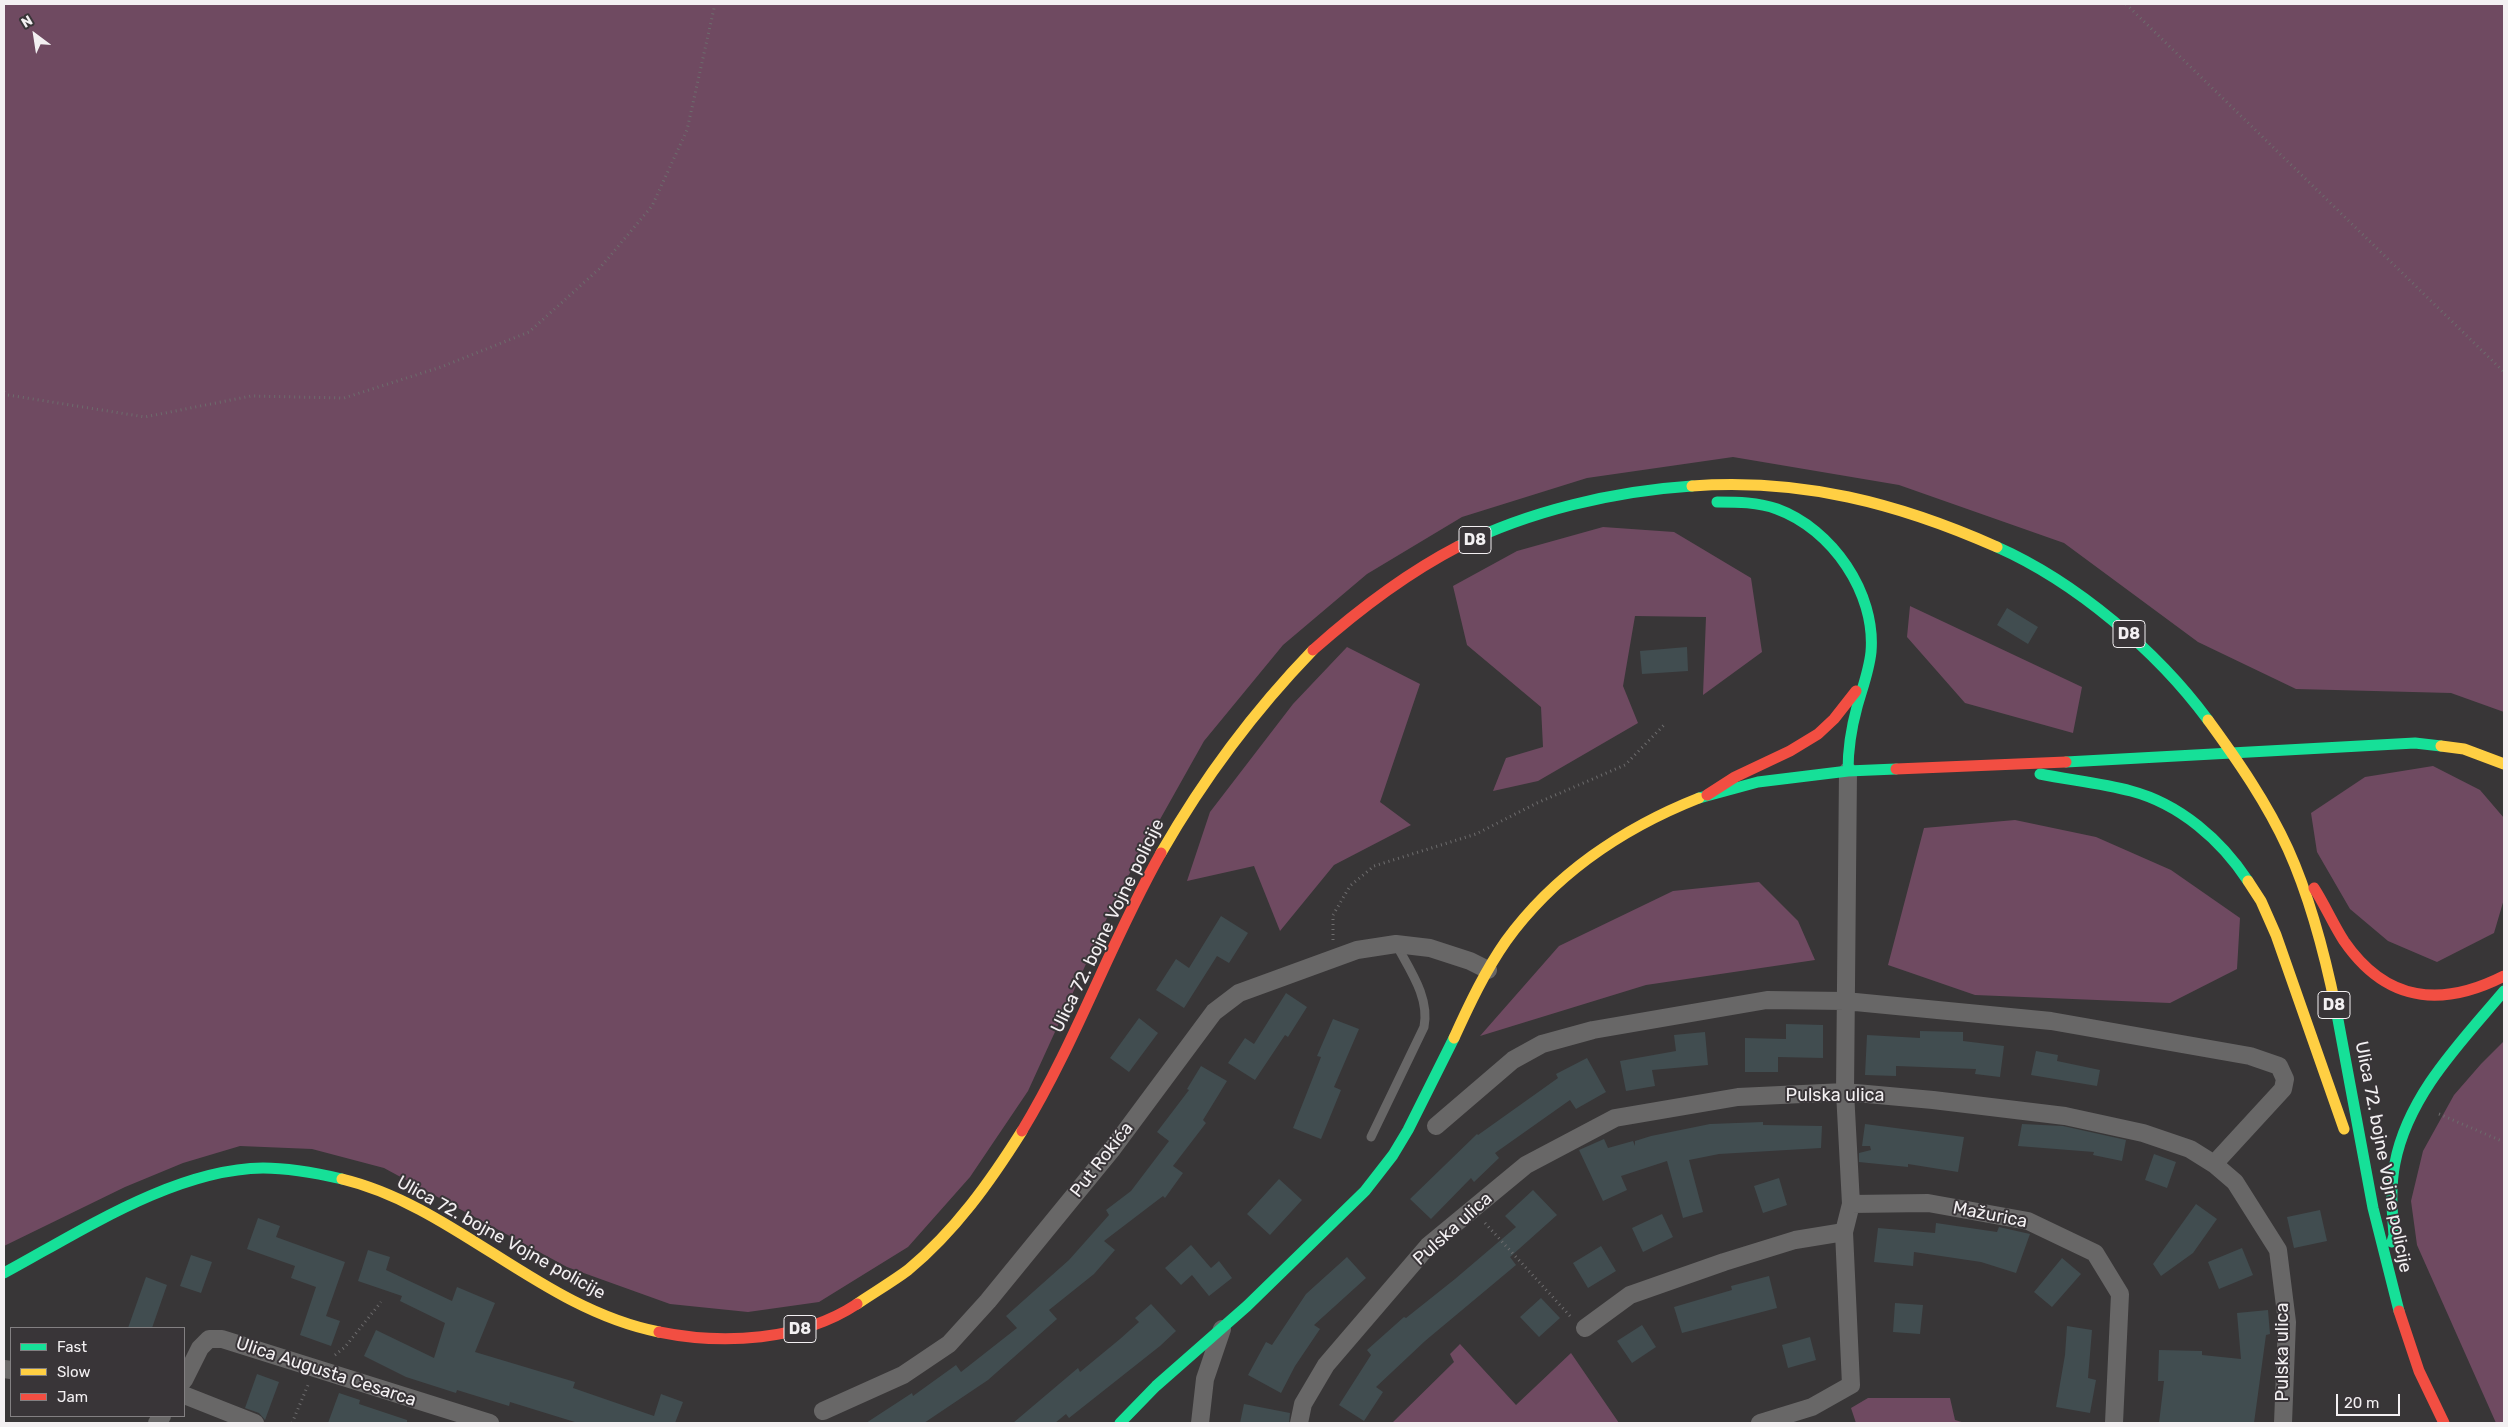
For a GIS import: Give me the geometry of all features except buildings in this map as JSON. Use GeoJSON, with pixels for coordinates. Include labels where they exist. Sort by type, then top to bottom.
{"type":"FeatureCollection","features":[{"type":"Feature","properties":{"kind":"main road","name":"Ulica 72. bojne Vojne policije"},"geometry":{"type":"LineString","coordinates":[[4,1273],[96,1224],[175,1188],[223,1173],[262,1168],[325,1174],[362,1184],[430,1217],[556,1292],[597,1313],[640,1329],[685,1338],[730,1339],[766,1336],[812,1326],[844,1312],[895,1279],[944,1239],[992,1181],[1031,1118],[1074,1034],[1152,870],[1198,789],[1246,722],[1306,658],[1364,605],[1454,549],[1508,526],[1573,506],[1621,494],[1676,488],[1755,485],[1810,489],[1911,510],[1974,535],[2034,566],[2099,609],[2133,637],[2188,694],[2214,727],[2252,784],[2290,853],[2318,938],[2332,994],[2363,1160],[2386,1268],[2401,1326],[2414,1361],[2444,1423]]}},
{"type":"Feature","properties":{"kind":"main road"},"geometry":{"type":"LineString","coordinates":[[1676,488],[1694,498]]}},
{"type":"Feature","properties":{"kind":"main road"},"geometry":{"type":"LineString","coordinates":[[1708,500],[1750,503],[1777,509],[1803,522],[1831,546],[1851,573],[1864,603],[1871,630],[1872,651],[1867,676],[1851,727],[1848,771]]}},
{"type":"Feature","properties":{"kind":"main road"},"geometry":{"type":"LineString","coordinates":[[1707,795],[1735,777],[1790,752],[1818,734],[1834,719],[1867,676]]}},
{"type":"Feature","properties":{"kind":"main road"},"geometry":{"type":"LineString","coordinates":[[1120,1423],[1145,1393],[1222,1328],[1360,1197],[1384,1168],[1420,1109],[1488,970],[1524,919],[1581,864],[1642,825],[1675,808],[1707,795],[1790,776],[1848,771],[1997,766],[2414,743],[2464,748],[2504,764]]}},
{"type":"Feature","properties":{"kind":"main road"},"geometry":{"type":"LineString","coordinates":[[1997,766],[2108,786],[2146,795],[2178,812],[2206,833],[2232,859],[2256,892],[2278,940],[2345,1132],[2363,1160]]}},
{"type":"Feature","properties":{"kind":"main road"},"geometry":{"type":"LineString","coordinates":[[2290,853],[2316,890],[2349,947],[2372,975],[2394,989],[2424,995],[2455,996],[2489,986],[2504,976]]}},
{"type":"Feature","properties":{"kind":"main road"},"geometry":{"type":"LineString","coordinates":[[2386,1268],[2394,1235],[2393,1179],[2397,1154],[2418,1104],[2448,1057],[2504,992]]}},
{"type":"Feature","properties":{"kind":"street"},"geometry":{"type":"LineString","coordinates":[[1760,1423],[1812,1407],[1850,1385],[1844,1232],[1851,1204],[1845,1092],[1848,771]]}},
{"type":"Feature","properties":{"kind":"street","name":"Put Rokića"},"geometry":{"type":"LineString","coordinates":[[823,1411],[903,1374],[949,1344],[988,1301],[1113,1148],[1214,1012],[1238,993],[1357,950],[1396,944],[1430,948],[1470,961],[1488,970]]}},
{"type":"Feature","properties":{"kind":"street"},"geometry":{"type":"LineString","coordinates":[[1436,1126],[1513,1060],[1542,1044],[1593,1030],[1767,1000],[1845,1001],[2051,1021],[2250,1056],[2279,1066],[2285,1079],[2283,1089],[2214,1164]]}},
{"type":"Feature","properties":{"kind":"street","name":"Pulska ulica"},"geometry":{"type":"LineString","coordinates":[[1299,1423],[1303,1404],[1326,1365],[1428,1246],[1526,1165],[1615,1118],[1738,1097],[1845,1092],[1933,1100],[2065,1116],[2143,1133],[2190,1149],[2214,1164],[2235,1182],[2278,1250],[2287,1322],[2283,1423]]}},
{"type":"Feature","properties":{"kind":"street","name":"Mažurica"},"geometry":{"type":"LineString","coordinates":[[1851,1204],[1928,1203],[2028,1221],[2095,1253],[2120,1294],[2114,1423]]}},
{"type":"Feature","properties":{"kind":"street"},"geometry":{"type":"LineString","coordinates":[[1585,1328],[1630,1295],[1795,1240],[1844,1232]]}},
{"type":"Feature","properties":{"kind":"street"},"geometry":{"type":"LineString","coordinates":[[1200,1423],[1205,1379],[1222,1328]]}},
{"type":"Feature","properties":{"kind":"street","name":"Ulica Augusta Cesarca"},"geometry":{"type":"LineString","coordinates":[[185,1378],[200,1348],[209,1339],[222,1339],[490,1423]]}},
{"type":"Feature","properties":{"kind":"street"},"geometry":{"type":"LineString","coordinates":[[185,1394],[255,1423]]}},
{"type":"Feature","properties":{"kind":"lane"},"geometry":{"type":"LineString","coordinates":[[1371,1137],[1424,1026],[1426,1013],[1422,997],[1396,944]]}},
{"type":"Feature","properties":{"kind":"path"},"geometry":{"type":"LineString","coordinates":[[4,392],[8,395],[145,417],[251,396],[344,398],[440,367],[529,332],[599,269],[652,206],[687,130],[716,4]]}},
{"type":"Feature","properties":{"kind":"path"},"geometry":{"type":"LineString","coordinates":[[2126,4],[2504,372]]}},
{"type":"Feature","properties":{"kind":"path"},"geometry":{"type":"LineString","coordinates":[[1333,958],[1333,915],[1350,886],[1374,866],[1476,834],[1537,803],[1625,766],[1665,724]]}},
{"type":"Feature","properties":{"kind":"path"},"geometry":{"type":"LineString","coordinates":[[2418,1104],[2504,1142]]}},
{"type":"Feature","properties":{"kind":"path"},"geometry":{"type":"LineString","coordinates":[[1473,1209],[1571,1318],[1585,1328]]}},
{"type":"Feature","properties":{"kind":"path"},"geometry":{"type":"LineString","coordinates":[[292,1423],[316,1369],[345,1347],[381,1302]]}},
{"type":"Feature","properties":{"kind":"shaded area"},"geometry":{"type":"Polygon","coordinates":[[[4,4],[2504,4],[2504,712],[2451,693],[2296,689],[2198,642],[2064,543],[1899,485],[1733,457],[1587,478],[1462,517],[1367,574],[1283,645],[1204,741],[1117,896],[1028,1091],[970,1177],[908,1247],[819,1302],[748,1312],[670,1304],[567,1267],[384,1168],[312,1149],[240,1146],[183,1163],[125,1187],[4,1246],[4,4]]]}},
{"type":"Feature","properties":{"kind":"shaded area"},"geometry":{"type":"Polygon","coordinates":[[[1603,527],[1674,532],[1751,578],[1762,652],[1703,695],[1706,617],[1635,616],[1623,686],[1638,723],[1538,781],[1493,791],[1506,758],[1543,747],[1541,707],[1467,645],[1453,586],[1517,551],[1603,527]]]}},
{"type":"Feature","properties":{"kind":"shaded area"},"geometry":{"type":"Polygon","coordinates":[[[1910,606],[2082,687],[2073,733],[1965,703],[1907,637],[1910,606]]]}},
{"type":"Feature","properties":{"kind":"shaded area"},"geometry":{"type":"Polygon","coordinates":[[[1347,647],[1420,684],[1380,802],[1411,825],[1334,865],[1280,931],[1254,866],[1187,881],[1210,812],[1293,704],[1347,647]]]}},
{"type":"Feature","properties":{"kind":"shaded area"},"geometry":{"type":"Polygon","coordinates":[[[2433,766],[2480,790],[2504,818],[2504,899],[2494,933],[2437,962],[2388,941],[2350,909],[2317,852],[2311,813],[2365,777],[2433,766]]]}},
{"type":"Feature","properties":{"kind":"shaded area"},"geometry":{"type":"Polygon","coordinates":[[[2015,820],[2096,837],[2171,870],[2240,918],[2237,969],[2170,1003],[1975,995],[1888,965],[1924,828],[2015,820]]]}},
{"type":"Feature","properties":{"kind":"shaded area"},"geometry":{"type":"Polygon","coordinates":[[[1759,882],[1798,921],[1815,960],[1646,985],[1480,1036],[1559,946],[1673,891],[1759,882]]]}},
{"type":"Feature","properties":{"kind":"shaded area"},"geometry":{"type":"Polygon","coordinates":[[[2504,1041],[2504,1423],[2496,1423],[2417,1245],[2411,1201],[2423,1151],[2454,1095],[2504,1041]]]}},
{"type":"Feature","properties":{"kind":"shaded area"},"geometry":{"type":"Polygon","coordinates":[[[1460,1344],[1516,1405],[1571,1353],[1619,1423],[1392,1423],[1454,1362],[1450,1354],[1460,1344]]]}},
{"type":"Feature","properties":{"kind":"shaded area"},"geometry":{"type":"Polygon","coordinates":[[[1868,1398],[1950,1398],[1955,1420],[1965,1423],[1856,1423],[1851,1408],[1868,1398]]]}},
{"type":"Feature","properties":{"kind":"traffic: fast"},"geometry":{"type":"LineString","coordinates":[[1459,546],[1514,523],[1573,505],[1633,493],[1692,486]]}},
{"type":"Feature","properties":{"kind":"traffic: fast"},"geometry":{"type":"LineString","coordinates":[[1717,502],[1740,502],[1762,505],[1797,518],[1816,531],[1832,547],[1846,566],[1858,586],[1871,630],[1871,652],[1852,731],[1848,771],[1896,769]]}},
{"type":"Feature","properties":{"kind":"traffic: fast"},"geometry":{"type":"LineString","coordinates":[[1997,547],[2056,579],[2113,621],[2165,669],[2208,720]]}},
{"type":"Feature","properties":{"kind":"traffic: fast"},"geometry":{"type":"LineString","coordinates":[[2066,762],[2415,743],[2441,746]]}},
{"type":"Feature","properties":{"kind":"traffic: fast"},"geometry":{"type":"LineString","coordinates":[[1699,798],[1758,782],[1848,771]]}},
{"type":"Feature","properties":{"kind":"traffic: fast"},"geometry":{"type":"LineString","coordinates":[[2040,774],[2120,788],[2149,797],[2166,805],[2182,814],[2212,838],[2225,851],[2248,881]]}},
{"type":"Feature","properties":{"kind":"traffic: fast"},"geometry":{"type":"LineString","coordinates":[[2392,1242],[2394,1235],[2393,1172],[2402,1138],[2411,1115],[2438,1071],[2504,991]]}},
{"type":"Feature","properties":{"kind":"traffic: fast"},"geometry":{"type":"LineString","coordinates":[[2336,1009],[2373,1208],[2399,1311]]}},
{"type":"Feature","properties":{"kind":"traffic: fast"},"geometry":{"type":"LineString","coordinates":[[1120,1423],[1156,1386],[1247,1306],[1365,1191],[1393,1155],[1408,1130],[1454,1038]]}},
{"type":"Feature","properties":{"kind":"traffic: fast"},"geometry":{"type":"LineString","coordinates":[[4,1273],[96,1222],[162,1191],[196,1179],[229,1171],[263,1168],[303,1171],[342,1179]]}},
{"type":"Feature","properties":{"kind":"traffic: slow"},"geometry":{"type":"LineString","coordinates":[[1692,486],[1772,486],[1848,497],[1886,506],[1923,518],[1997,547]]}},
{"type":"Feature","properties":{"kind":"traffic: slow"},"geometry":{"type":"LineString","coordinates":[[1161,853],[1212,772],[1270,697],[1313,650]]}},
{"type":"Feature","properties":{"kind":"traffic: slow"},"geometry":{"type":"LineString","coordinates":[[2208,720],[2271,815],[2288,849],[2304,888],[2327,968],[2336,1009]]}},
{"type":"Feature","properties":{"kind":"traffic: slow"},"geometry":{"type":"LineString","coordinates":[[2441,746],[2464,749],[2504,764]]}},
{"type":"Feature","properties":{"kind":"traffic: slow"},"geometry":{"type":"LineString","coordinates":[[1454,1038],[1498,952],[1525,917],[1546,895],[1592,856],[1617,839],[1671,810],[1699,798]]}},
{"type":"Feature","properties":{"kind":"traffic: slow"},"geometry":{"type":"LineString","coordinates":[[2248,881],[2261,901],[2276,935],[2344,1129]]}},
{"type":"Feature","properties":{"kind":"traffic: slow"},"geometry":{"type":"LineString","coordinates":[[857,1304],[908,1270],[941,1239],[971,1205],[1022,1131]]}},
{"type":"Feature","properties":{"kind":"traffic: slow"},"geometry":{"type":"LineString","coordinates":[[342,1179],[383,1192],[423,1211],[537,1281],[576,1302],[616,1320],[659,1332]]}},
{"type":"Feature","properties":{"kind":"traffic: jam"},"geometry":{"type":"LineString","coordinates":[[1313,650],[1347,621],[1401,581],[1459,546]]}},
{"type":"Feature","properties":{"kind":"traffic: jam"},"geometry":{"type":"LineString","coordinates":[[1707,795],[1735,777],[1790,751],[1818,734],[1834,719],[1856,691]]}},
{"type":"Feature","properties":{"kind":"traffic: jam"},"geometry":{"type":"LineString","coordinates":[[1896,769],[2066,762]]}},
{"type":"Feature","properties":{"kind":"traffic: jam"},"geometry":{"type":"LineString","coordinates":[[1022,1131],[1059,1063],[1125,922],[1161,853]]}},
{"type":"Feature","properties":{"kind":"traffic: jam"},"geometry":{"type":"LineString","coordinates":[[2314,888],[2344,941],[2360,961],[2378,977],[2396,987],[2416,993],[2437,995],[2458,993],[2504,976]]}},
{"type":"Feature","properties":{"kind":"traffic: jam"},"geometry":{"type":"LineString","coordinates":[[659,1332],[709,1338],[761,1337],[787,1333],[811,1326],[857,1304]]}},
{"type":"Feature","properties":{"kind":"traffic: jam"},"geometry":{"type":"LineString","coordinates":[[2399,1311],[2419,1371],[2444,1423]]}}]}
